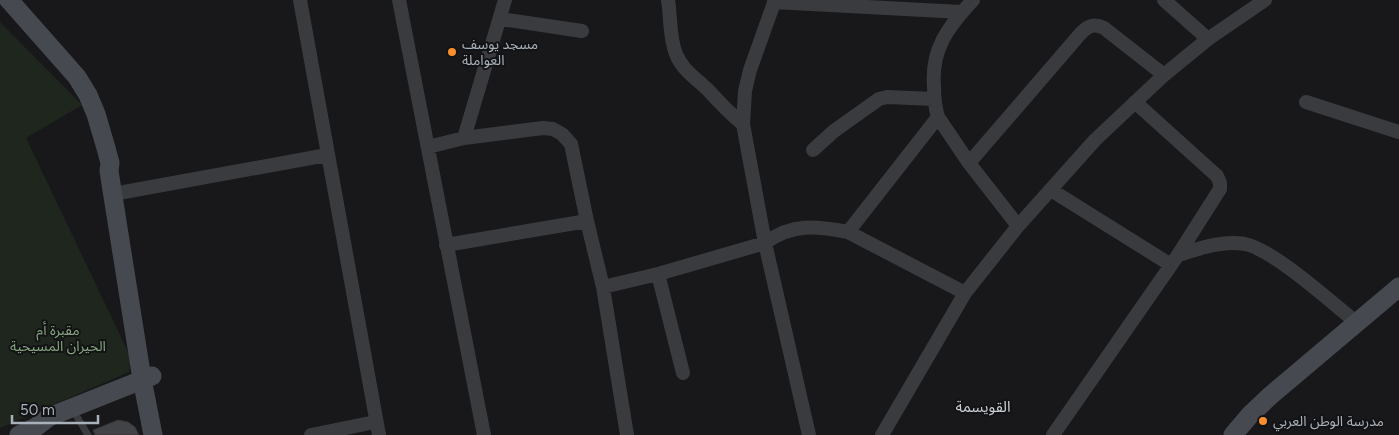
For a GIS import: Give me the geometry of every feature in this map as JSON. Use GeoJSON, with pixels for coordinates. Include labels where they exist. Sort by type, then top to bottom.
{"type":"FeatureCollection","features":[{"type":"Feature","properties":{"kind":"street"},"geometry":{"type":"LineString","coordinates":[[10,0],[76,77],[88,95],[96,114],[110,163],[115,169],[117,193],[140,297],[153,435]]}},
{"type":"Feature","properties":{"kind":"street"},"geometry":{"type":"LineString","coordinates":[[300,0],[377,428],[311,435]]}},
{"type":"Feature","properties":{"kind":"street"},"geometry":{"type":"LineString","coordinates":[[399,0],[484,435]]}},
{"type":"Feature","properties":{"kind":"street"},"geometry":{"type":"LineString","coordinates":[[464,138],[501,19],[505,0]]}},
{"type":"Feature","properties":{"kind":"street"},"geometry":{"type":"LineString","coordinates":[[668,0],[672,42],[676,55],[691,76],[743,124]]}},
{"type":"Feature","properties":{"kind":"street"},"geometry":{"type":"LineString","coordinates":[[973,0],[961,12],[942,39],[934,60],[934,99],[938,117],[969,163],[1018,226]]}},
{"type":"Feature","properties":{"kind":"street"},"geometry":{"type":"LineString","coordinates":[[1164,0],[1208,38]]}},
{"type":"Feature","properties":{"kind":"street"},"geometry":{"type":"LineString","coordinates":[[882,435],[965,293],[1018,226],[1095,140],[1164,75],[1208,38],[1264,0]]}},
{"type":"Feature","properties":{"kind":"street"},"geometry":{"type":"LineString","coordinates":[[809,435],[765,243],[743,124],[746,84],[774,1],[961,12]]}},
{"type":"Feature","properties":{"kind":"street"},"geometry":{"type":"LineString","coordinates":[[501,19],[582,31]]}},
{"type":"Feature","properties":{"kind":"street"},"geometry":{"type":"LineString","coordinates":[[969,163],[1081,33],[1092,25],[1104,28],[1164,75]]}},
{"type":"Feature","properties":{"kind":"street"},"geometry":{"type":"LineString","coordinates":[[813,150],[834,131],[878,99],[887,97],[934,99]]}},
{"type":"Feature","properties":{"kind":"street"},"geometry":{"type":"LineString","coordinates":[[1053,435],[1220,190],[1217,176],[1135,102]]}},
{"type":"Feature","properties":{"kind":"street"},"geometry":{"type":"LineString","coordinates":[[1306,102],[1399,132]]}},
{"type":"Feature","properties":{"kind":"street"},"geometry":{"type":"LineString","coordinates":[[848,232],[938,117]]}},
{"type":"Feature","properties":{"kind":"street"},"geometry":{"type":"LineString","coordinates":[[428,147],[464,138],[543,128],[553,129],[562,134],[572,144],[587,221],[603,287],[623,434]]}},
{"type":"Feature","properties":{"kind":"street"},"geometry":{"type":"LineString","coordinates":[[117,193],[327,155]]}},
{"type":"Feature","properties":{"kind":"street"},"geometry":{"type":"LineString","coordinates":[[1051,190],[1174,260]]}},
{"type":"Feature","properties":{"kind":"street"},"geometry":{"type":"LineString","coordinates":[[446,245],[587,221]]}},
{"type":"Feature","properties":{"kind":"street"},"geometry":{"type":"LineString","coordinates":[[603,287],[658,274],[765,243],[789,229],[805,227],[828,228],[848,232],[965,293]]}},
{"type":"Feature","properties":{"kind":"street"},"geometry":{"type":"LineString","coordinates":[[1174,260],[1202,248],[1228,244],[1245,244],[1258,249],[1290,270],[1357,323]]}},
{"type":"Feature","properties":{"kind":"street"},"geometry":{"type":"LineString","coordinates":[[658,274],[683,373]]}},
{"type":"Feature","properties":{"kind":"street"},"geometry":{"type":"LineString","coordinates":[[1233,435],[1250,414],[1270,396],[1399,287]]}},
{"type":"Feature","properties":{"kind":"street"},"geometry":{"type":"LineString","coordinates":[[24,433],[52,425],[148,385]]}},
{"type":"Feature","properties":{"kind":"street"},"geometry":{"type":"LineString","coordinates":[[24,433],[49,417],[148,385]]}},
{"type":"Feature","properties":{"kind":"street"},"geometry":{"type":"LineString","coordinates":[[148,385],[161,435]]}},
{"type":"Feature","properties":{"kind":"lane"},"geometry":{"type":"LineString","coordinates":[[76,415],[88,435]]}},
{"type":"Feature","properties":{"kind":"green space","name":"مقبرة أم الحيران المسيحية"},"geometry":{"type":"Polygon","coordinates":[[[0,22],[82,105],[26,138],[131,358],[129,372],[0,428],[0,22]]]}},
{"type":"Feature","properties":{"kind":"building"},"geometry":{"type":"Polygon","coordinates":[[[118,420],[128,422],[135,427],[139,435],[95,435],[93,430],[118,420]]]}},
{"type":"Feature","properties":{"kind":"place","name":"مسجد يوسف العواملة"},"geometry":{"type":"Point","coordinates":[452,52]}},
{"type":"Feature","properties":{"kind":"place","name":"مدرسة الوطن العربي"},"geometry":{"type":"Point","coordinates":[1263,421]}},
{"type":"Feature","properties":{"kind":"district","name":"القويسمة"},"geometry":{"type":"Point","coordinates":[983,407]}}]}
